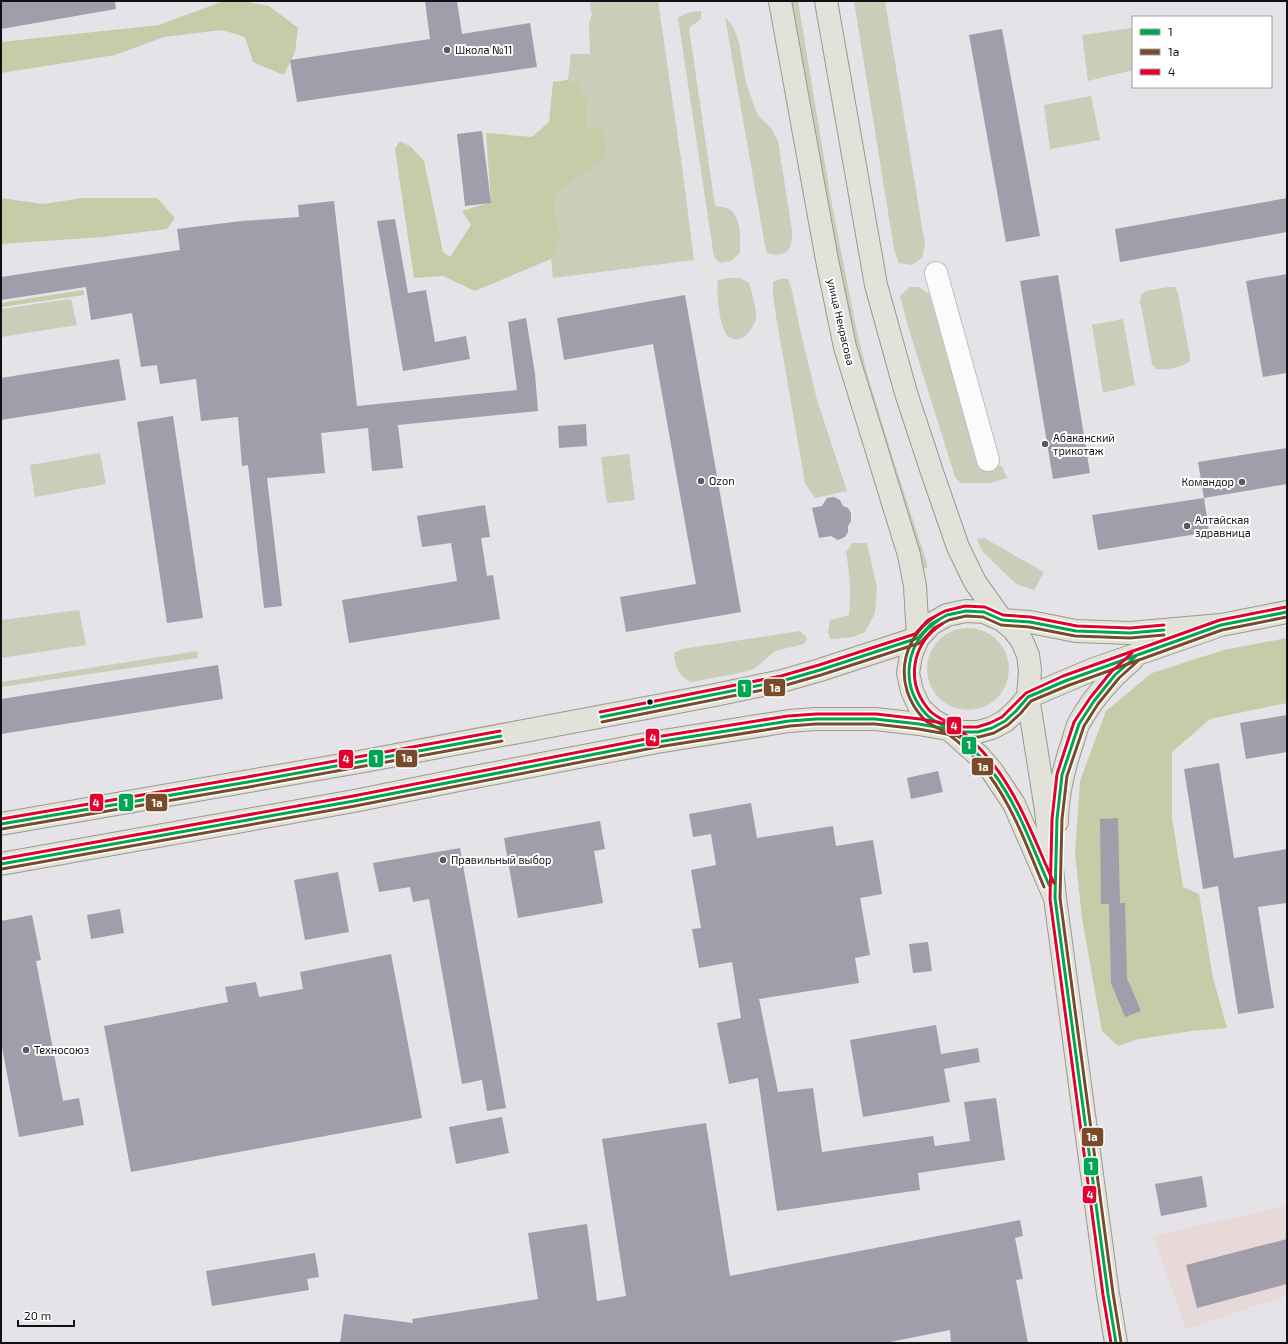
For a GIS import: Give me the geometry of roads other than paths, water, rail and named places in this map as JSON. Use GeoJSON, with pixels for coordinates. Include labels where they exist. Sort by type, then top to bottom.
{"type":"FeatureCollection","features":[{"type":"Feature","properties":{"kind":"main road","name":"улица Некрасова"},"geometry":{"type":"LineString","coordinates":[[780,1],[827,260],[845,347],[909,555],[915,586],[918,638]]}},
{"type":"Feature","properties":{"kind":"main road"},"geometry":{"type":"LineString","coordinates":[[826,1],[876,285],[906,393],[958,547],[975,582],[1002,620]]}},
{"type":"Feature","properties":{"kind":"main road"},"geometry":{"type":"LineString","coordinates":[[1055,898],[1014,804],[992,771],[949,729],[933,720],[920,708],[912,691],[908,673],[911,655],[918,638],[931,624],[947,615],[966,611],[984,612],[1002,620],[1014,629],[1022,641],[1028,655],[1030,670],[1028,697],[1046,810],[1055,898],[1108,1294],[1116,1343]]}},
{"type":"Feature","properties":{"kind":"main road"},"geometry":{"type":"LineString","coordinates":[[1002,620],[1030,622],[1076,631],[1130,633],[1221,625],[1287,612]]}},
{"type":"Feature","properties":{"kind":"main road"},"geometry":{"type":"LineString","coordinates":[[1,864],[354,802],[657,742],[790,721],[824,718],[875,719],[964,732],[978,732],[992,728],[1005,721],[1028,697],[1065,681],[1221,625]]}},
{"type":"Feature","properties":{"kind":"main road"},"geometry":{"type":"LineString","coordinates":[[1,824],[352,764],[715,695],[782,681],[918,638]]}},
{"type":"Feature","properties":{"kind":"main road"},"geometry":{"type":"LineString","coordinates":[[1055,898],[1059,797],[1062,775],[1071,746],[1079,724],[1094,701],[1115,675],[1140,654]]}},
{"type":"Feature","properties":{"kind":"street"},"geometry":{"type":"LineString","coordinates":[[936,273],[988,460]]}},
{"type":"Feature","properties":{"kind":"place","name":"Школа №11"},"geometry":{"type":"Point","coordinates":[447,50]}},
{"type":"Feature","properties":{"kind":"place","name":"Абаканский трикотаж"},"geometry":{"type":"Point","coordinates":[1045,444]}},
{"type":"Feature","properties":{"kind":"place","name":"Ozon"},"geometry":{"type":"Point","coordinates":[701,481]}},
{"type":"Feature","properties":{"kind":"place","name":"Командор"},"geometry":{"type":"Point","coordinates":[1242,482]}},
{"type":"Feature","properties":{"kind":"place","name":"Алтайская здравница"},"geometry":{"type":"Point","coordinates":[1187,526]}},
{"type":"Feature","properties":{"kind":"place","name":"Правильный выбор"},"geometry":{"type":"Point","coordinates":[443,860]}},
{"type":"Feature","properties":{"kind":"place","name":"Техносоюз"},"geometry":{"type":"Point","coordinates":[26,1050]}}]}
